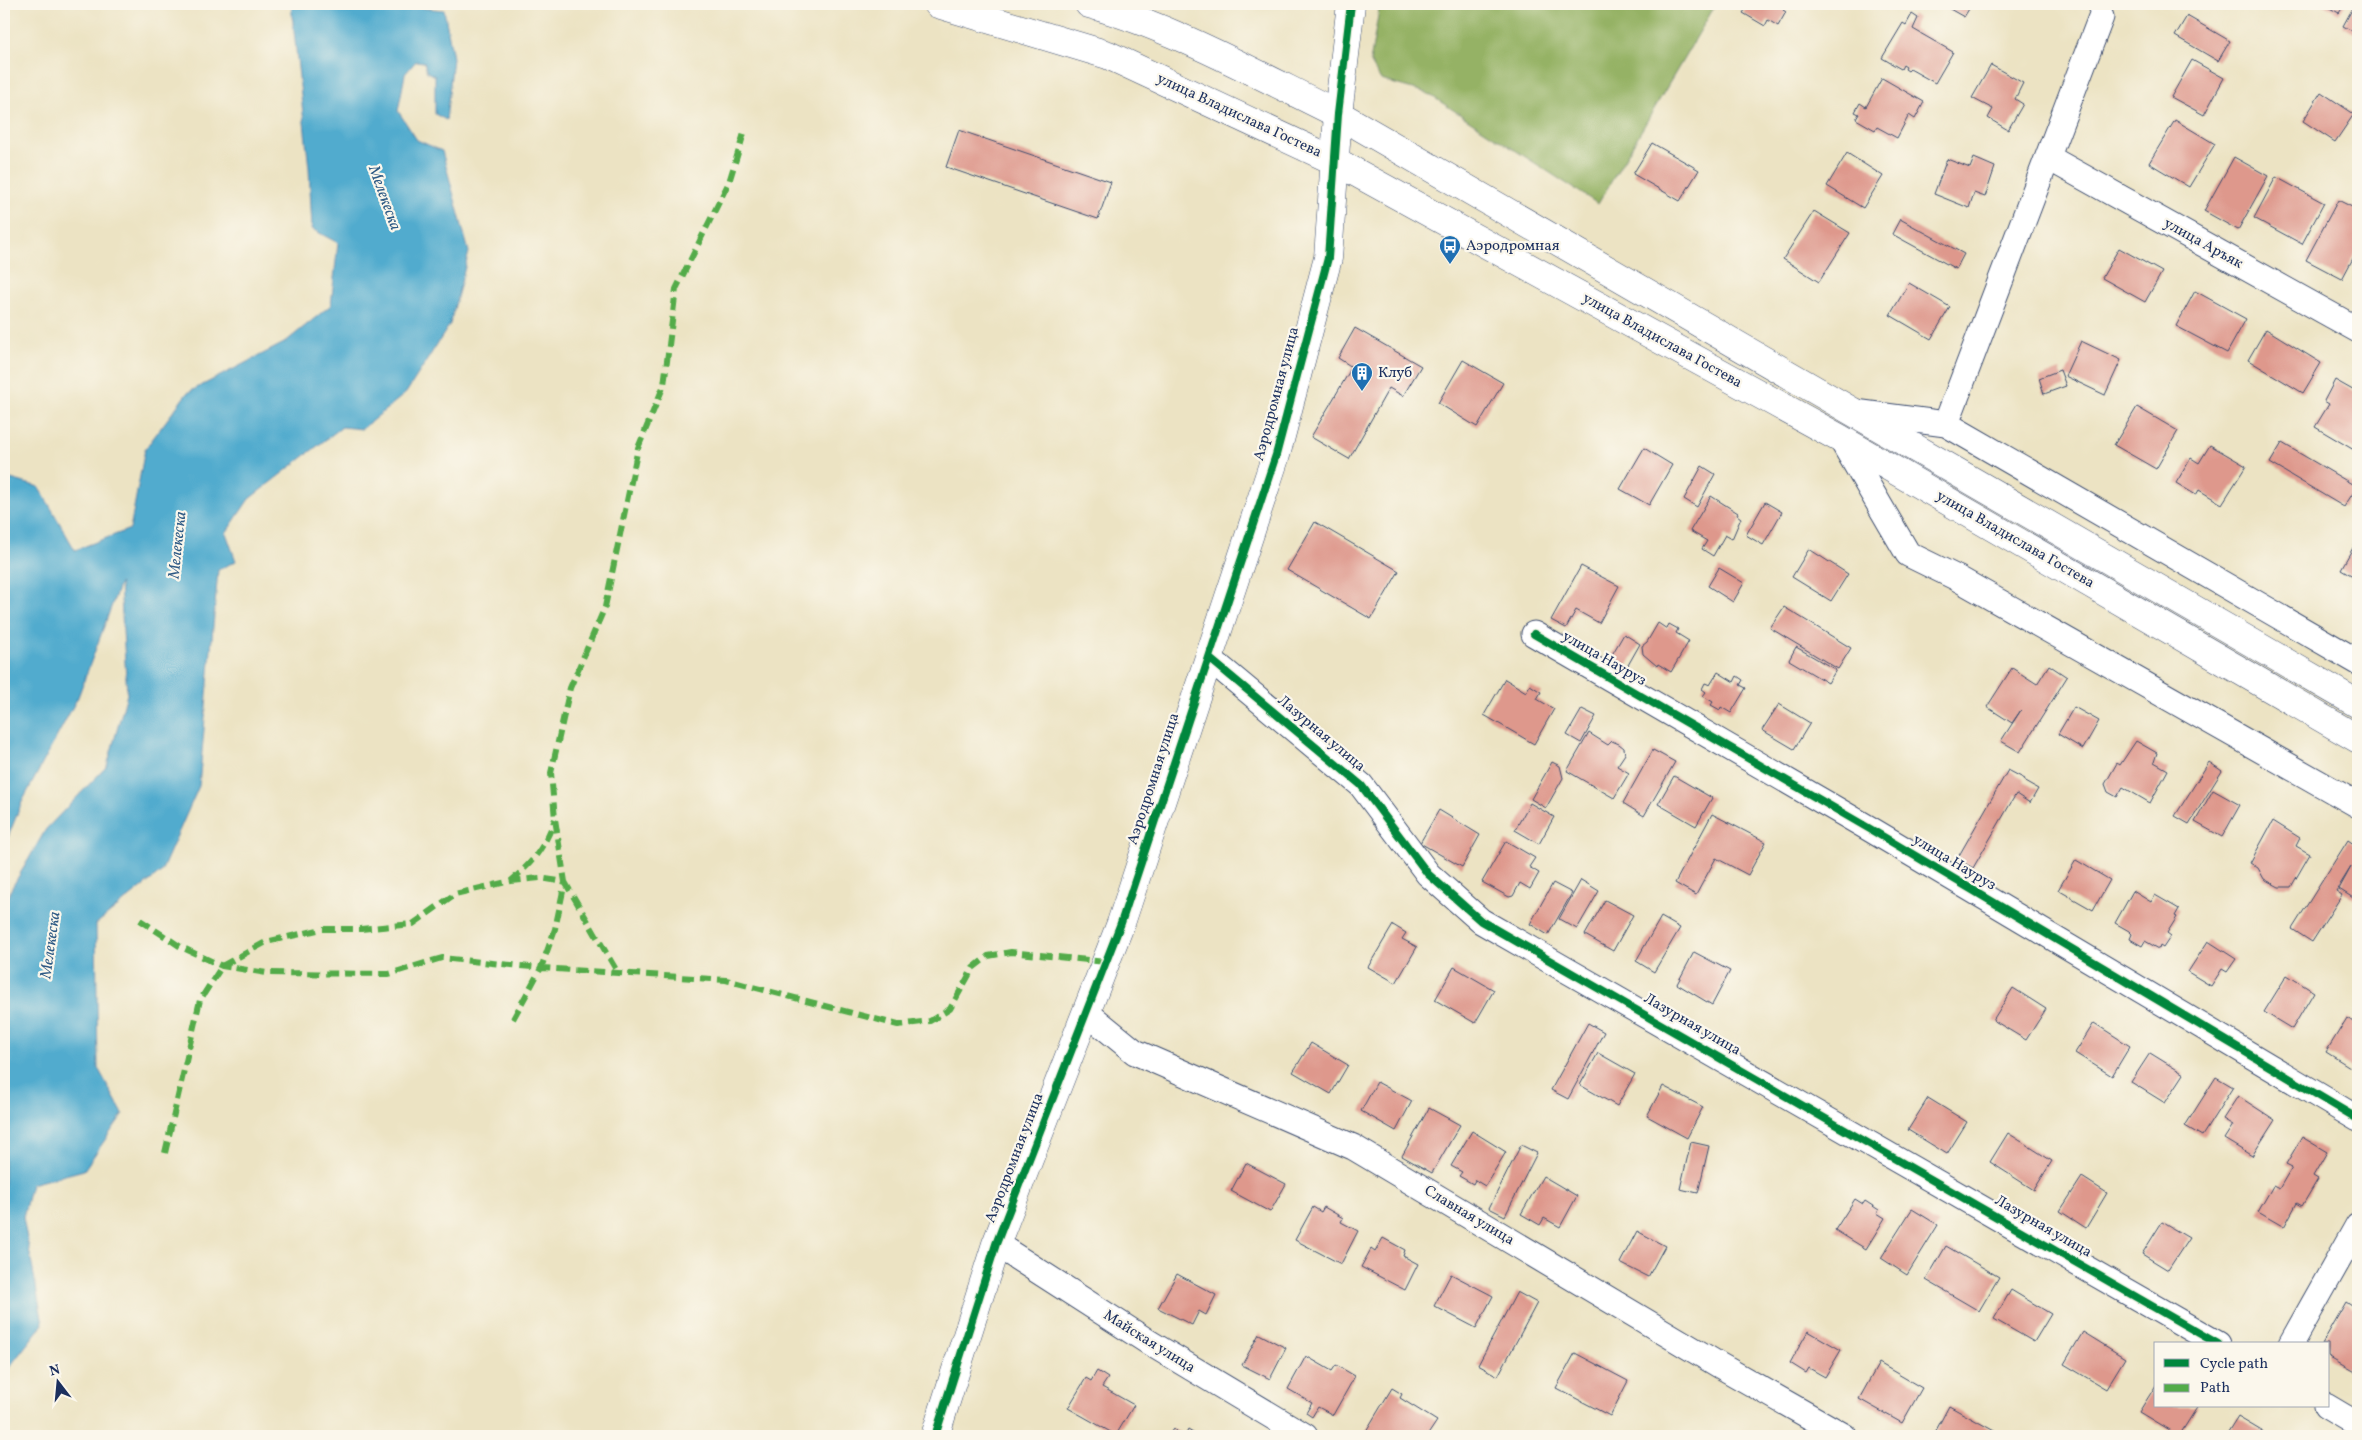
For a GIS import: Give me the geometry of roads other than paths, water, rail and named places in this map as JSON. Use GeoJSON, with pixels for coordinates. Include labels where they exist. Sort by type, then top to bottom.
{"type":"FeatureCollection","features":[{"type":"Feature","properties":{"kind":"main road","name":"улица Владислава Гостева"},"geometry":{"type":"LineString","coordinates":[[938,4],[1108,55],[1335,161],[1841,439],[2358,739]]}},
{"type":"Feature","properties":{"kind":"main road","name":"улица Владислава Гостева"},"geometry":{"type":"LineString","coordinates":[[1089,4],[1132,17],[1228,60],[1338,114],[2358,704]]}},
{"type":"Feature","properties":{"kind":"main road","name":"Аэродромная улица"},"geometry":{"type":"LineString","coordinates":[[935,1436],[996,1244],[1121,923],[1276,455],[1328,258],[1338,114],[1352,4]]}},
{"type":"Feature","properties":{"kind":"street"},"geometry":{"type":"LineString","coordinates":[[1946,424],[2101,16]]}},
{"type":"Feature","properties":{"kind":"street","name":"улица Аръяк"},"geometry":{"type":"LineString","coordinates":[[2048,158],[2358,330]]}},
{"type":"Feature","properties":{"kind":"street"},"geometry":{"type":"LineString","coordinates":[[1849,411],[1946,424],[2358,662]]}},
{"type":"Feature","properties":{"kind":"street"},"geometry":{"type":"LineString","coordinates":[[1841,439],[1908,554],[1957,578],[2358,805]]}},
{"type":"Feature","properties":{"kind":"street","name":"улица Науруз"},"geometry":{"type":"LineString","coordinates":[[1534,634],[1870,829],[2358,1119]]}},
{"type":"Feature","properties":{"kind":"street","name":"Лазурная улица"},"geometry":{"type":"LineString","coordinates":[[1209,658],[1361,785],[1428,874],[1481,921],[2215,1342]]}},
{"type":"Feature","properties":{"kind":"street","name":"Славная улица"},"geometry":{"type":"LineString","coordinates":[[1086,1012],[1135,1052],[1353,1147],[1719,1366],[1844,1436]]}},
{"type":"Feature","properties":{"kind":"street"},"geometry":{"type":"LineString","coordinates":[[2291,1342],[2358,1225]]}},
{"type":"Feature","properties":{"kind":"street","name":"Майская улица"},"geometry":{"type":"LineString","coordinates":[[996,1244],[1150,1343],[1305,1436]]}},
{"type":"Feature","properties":{"kind":"street"},"geometry":{"type":"LineString","coordinates":[[2329,1408],[2358,1425]]}},
{"type":"Feature","properties":{"kind":"water","name":"Мелекеска"},"geometry":{"type":"Polygon","coordinates":[[[291,4],[420,4],[423,8],[444,10],[453,58],[446,120],[435,114],[435,76],[427,72],[424,62],[416,61],[405,74],[398,111],[417,140],[442,151],[469,252],[450,324],[406,393],[362,429],[342,427],[249,499],[226,533],[236,561],[218,570],[199,786],[161,872],[96,924],[98,1068],[123,1114],[84,1170],[31,1184],[23,1217],[43,1324],[4,1374],[4,913],[10,891],[46,829],[107,766],[127,694],[120,583],[78,697],[22,802],[4,847],[4,477],[39,487],[75,550],[130,529],[145,449],[187,393],[284,343],[331,305],[338,243],[312,229],[309,168],[291,4]]]}},
{"type":"Feature","properties":{"kind":"place","name":"Аэродромная"},"geometry":{"type":"Point","coordinates":[1450,265]}},
{"type":"Feature","properties":{"kind":"place","name":"Клуб"},"geometry":{"type":"Point","coordinates":[1362,392]}}]}
